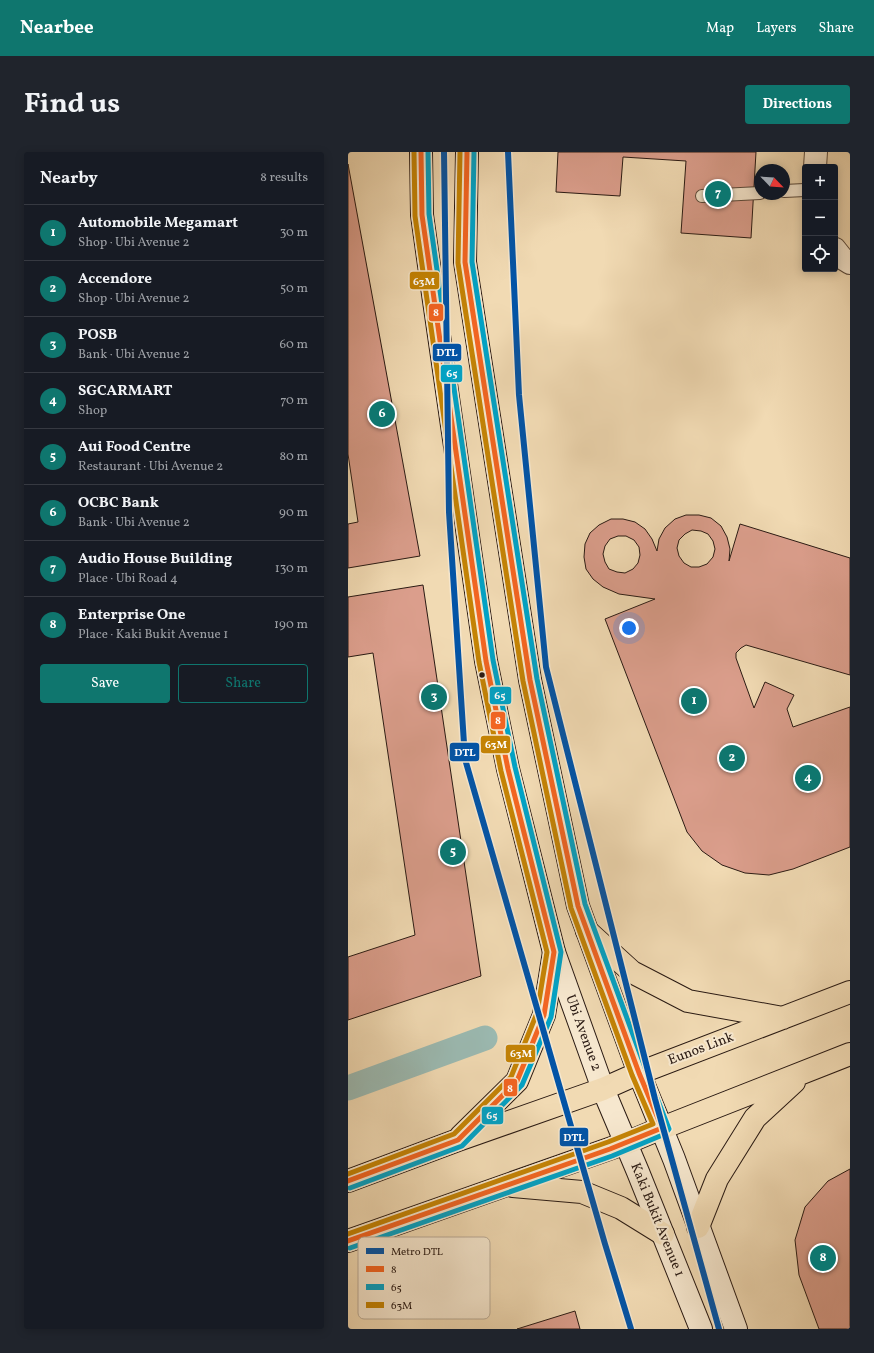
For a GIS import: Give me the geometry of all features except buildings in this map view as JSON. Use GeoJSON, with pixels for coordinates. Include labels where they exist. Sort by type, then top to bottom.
{"type":"FeatureCollection","features":[{"type":"Feature","properties":{"kind":"highway"},"geometry":{"type":"LineString","coordinates":[[587,931],[632,972],[688,1001],[783,1018]]}},
{"type":"Feature","properties":{"kind":"highway"},"geometry":{"type":"LineString","coordinates":[[458,1140],[517,1081],[544,1015],[554,952]]}},
{"type":"Feature","properties":{"kind":"highway","name":"Eunos Link"},"geometry":{"type":"LineString","coordinates":[[348,1181],[458,1140],[603,1089],[639,1073],[850,992]]}},
{"type":"Feature","properties":{"kind":"highway"},"geometry":{"type":"LineString","coordinates":[[359,1237],[626,1143],[850,1054]]}},
{"type":"Feature","properties":{"kind":"highway"},"geometry":{"type":"LineString","coordinates":[[698,1227],[717,1179],[755,1118],[802,1074]]}},
{"type":"Feature","properties":{"kind":"highway"},"geometry":{"type":"LineString","coordinates":[[506,1186],[582,1192],[621,1208],[663,1234]]}},
{"type":"Feature","properties":{"kind":"highway"},"geometry":{"type":"LineString","coordinates":[[348,1241],[358,1238]]}},
{"type":"Feature","properties":{"kind":"main road","name":"Ubi Avenue 2"},"geometry":{"type":"LineString","coordinates":[[421,152],[422,215],[486,662],[508,769],[554,952],[603,1089]]}},
{"type":"Feature","properties":{"kind":"main road"},"geometry":{"type":"LineString","coordinates":[[467,152],[465,262],[530,680],[578,906],[639,1073],[662,1128],[736,1329]]}},
{"type":"Feature","properties":{"kind":"main road"},"geometry":{"type":"LineString","coordinates":[[815,164],[816,152]]}},
{"type":"Feature","properties":{"kind":"main road"},"geometry":{"type":"LineString","coordinates":[[838,253],[842,258],[850,262]]}},
{"type":"Feature","properties":{"kind":"main road","name":"Kaki Bukit Avenue 1"},"geometry":{"type":"LineString","coordinates":[[603,1089],[701,1329]]}},
{"type":"Feature","properties":{"kind":"lane"},"geometry":{"type":"LineString","coordinates":[[790,191],[802,190]]}},
{"type":"Feature","properties":{"kind":"lane"},"geometry":{"type":"LineString","coordinates":[[702,196],[754,193]]}},
{"type":"Feature","properties":{"kind":"waterway"},"geometry":{"type":"LineString","coordinates":[[348,1088],[485,1038]]}},
{"type":"Feature","properties":{"kind":"metro line","name":"DTL"},"geometry":{"type":"LineString","coordinates":[[444,152],[449,512],[465,759],[631,1329]]}},
{"type":"Feature","properties":{"kind":"metro line","name":"DTL"},"geometry":{"type":"LineString","coordinates":[[508,152],[519,395],[546,667],[655,1099],[719,1329]]}},
{"type":"Feature","properties":{"kind":"transit line","name":"63M"},"geometry":{"type":"LineString","coordinates":[[348,1174],[454,1134],[511,1077],[537,1013],[547,952],[501,771],[479,662],[415,216],[414,152]]}},
{"type":"Feature","properties":{"kind":"transit line","name":"8"},"geometry":{"type":"LineString","coordinates":[[348,1181],[458,1140],[517,1081],[544,1015],[554,952],[508,769],[486,661],[422,215],[421,152]]}},
{"type":"Feature","properties":{"kind":"transit line","name":"65"},"geometry":{"type":"LineString","coordinates":[[350,1188],[462,1146],[522,1085],[551,1017],[561,952],[515,767],[493,660],[429,214],[428,152]]}},
{"type":"Feature","properties":{"kind":"transit line","name":"63M"},"geometry":{"type":"LineString","coordinates":[[348,1234],[608,1142],[653,1124],[632,1075],[571,908],[523,681],[458,263],[460,152]]}},
{"type":"Feature","properties":{"kind":"transit line","name":"8"},"geometry":{"type":"LineString","coordinates":[[359,1237],[610,1149],[662,1128],[639,1073],[578,906],[530,680],[465,262],[467,152]]}},
{"type":"Feature","properties":{"kind":"transit line","name":"65"},"geometry":{"type":"LineString","coordinates":[[381,1237],[612,1156],[665,1134],[669,1129],[585,904],[537,679],[472,262],[474,152]]}},
{"type":"Feature","properties":{"kind":"transit line","name":"8"},"geometry":{"type":"LineString","coordinates":[[348,1241],[358,1237]]}},
{"type":"Feature","properties":{"kind":"transit line","name":"65"},"geometry":{"type":"LineString","coordinates":[[350,1248],[358,1245]]}},
{"type":"Feature","properties":{"kind":"place","name":"Audio House Building"},"geometry":{"type":"Point","coordinates":[718,194]}},
{"type":"Feature","properties":{"kind":"place","name":"OCBC Bank"},"geometry":{"type":"Point","coordinates":[382,414]}},
{"type":"Feature","properties":{"kind":"place","name":"POSB"},"geometry":{"type":"Point","coordinates":[434,697]}},
{"type":"Feature","properties":{"kind":"place","name":"Automobile Megamart"},"geometry":{"type":"Point","coordinates":[694,701]}},
{"type":"Feature","properties":{"kind":"place","name":"Accendore"},"geometry":{"type":"Point","coordinates":[732,758]}},
{"type":"Feature","properties":{"kind":"place","name":"SGCARMART"},"geometry":{"type":"Point","coordinates":[808,778]}},
{"type":"Feature","properties":{"kind":"place","name":"Aui Food Centre"},"geometry":{"type":"Point","coordinates":[453,852]}},
{"type":"Feature","properties":{"kind":"place","name":"Enterprise One"},"geometry":{"type":"Point","coordinates":[823,1258]}}]}
